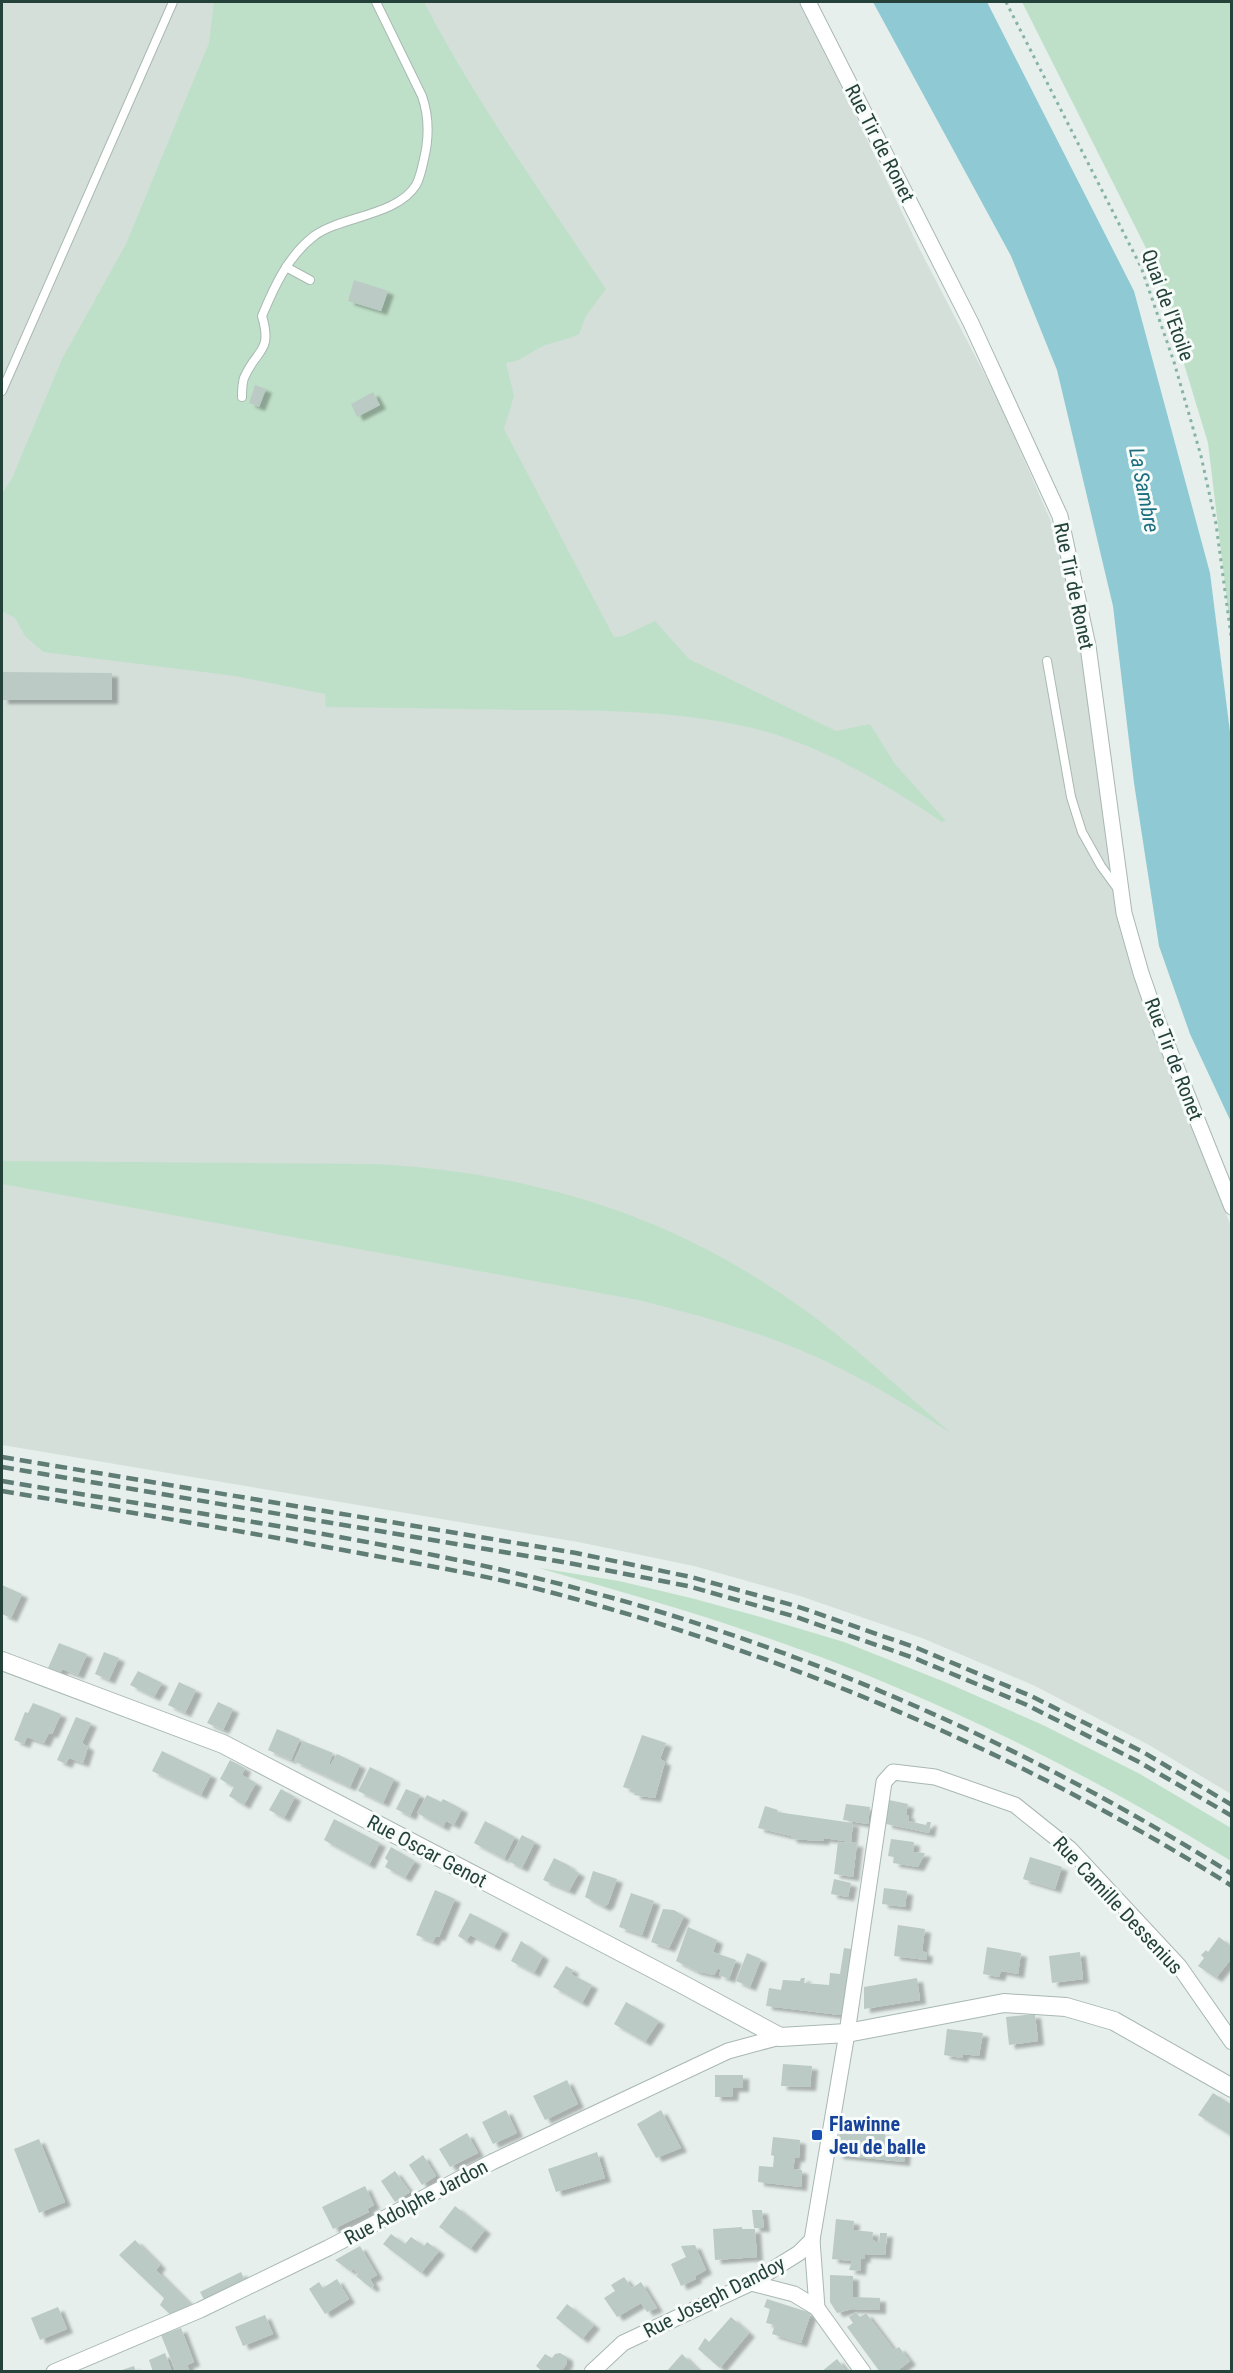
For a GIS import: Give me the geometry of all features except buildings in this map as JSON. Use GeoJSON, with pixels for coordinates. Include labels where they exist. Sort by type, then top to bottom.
{"type":"FeatureCollection","features":[{"type":"Feature","properties":{"kind":"street","name":"Rue Tir de Ronet"},"geometry":{"type":"LineString","coordinates":[[808,2],[972,323],[1060,516],[1088,646],[1120,892],[1141,973],[1232,1207]]}},
{"type":"Feature","properties":{"kind":"street","name":"Rue Oscar Genot"},"geometry":{"type":"LineString","coordinates":[[2,1661],[224,1744],[780,2037]]}},
{"type":"Feature","properties":{"kind":"street","name":"Rue Camille Dessenius"},"geometry":{"type":"LineString","coordinates":[[847,2033],[884,1782],[893,1772],[935,1777],[1015,1805],[1070,1849],[1179,1966],[1232,2042]]}},
{"type":"Feature","properties":{"kind":"street"},"geometry":{"type":"LineString","coordinates":[[780,2037],[847,2033],[1004,2003],[1066,2007],[1114,2021],[1232,2088]]}},
{"type":"Feature","properties":{"kind":"street"},"geometry":{"type":"LineString","coordinates":[[818,2308],[812,2240],[847,2033]]}},
{"type":"Feature","properties":{"kind":"street","name":"Rue Adolphe Jardon"},"geometry":{"type":"LineString","coordinates":[[54,2372],[200,2310],[328,2248],[492,2162],[728,2051],[780,2037]]}},
{"type":"Feature","properties":{"kind":"street","name":"Rue Joseph Dandoy"},"geometry":{"type":"LineString","coordinates":[[592,2372],[623,2343],[751,2283],[799,2253],[812,2240]]}},
{"type":"Feature","properties":{"kind":"street"},"geometry":{"type":"LineString","coordinates":[[751,2283],[794,2294],[818,2308],[863,2372]]}},
{"type":"Feature","properties":{"kind":"lane"},"geometry":{"type":"LineString","coordinates":[[2,391],[173,2]]}},
{"type":"Feature","properties":{"kind":"lane"},"geometry":{"type":"LineString","coordinates":[[242,397],[243,380],[267,342],[262,316],[286,267],[304,245],[316,235],[391,205],[406,196],[416,186],[428,135],[427,111],[422,96],[376,2]]}},
{"type":"Feature","properties":{"kind":"lane"},"geometry":{"type":"LineString","coordinates":[[286,267],[310,280]]}},
{"type":"Feature","properties":{"kind":"lane"},"geometry":{"type":"LineString","coordinates":[[1047,661],[1071,797],[1082,832],[1101,866],[1120,892]]}},
{"type":"Feature","properties":{"kind":"path","name":"Quai de l'Etoile"},"geometry":{"type":"LineString","coordinates":[[1006,2],[1141,267],[1174,362],[1201,456],[1216,524],[1232,643]]}},
{"type":"Feature","properties":{"kind":"shaded area"},"geometry":{"type":"Polygon","coordinates":[[[2,2],[801,2],[920,250],[998,400],[1053,526],[1081,645],[1115,905],[1170,1075],[1231,1226],[1231,1794],[1149,1745],[1033,1685],[922,1638],[800,1596],[694,1566],[578,1542],[2,1445],[2,2]]]}},
{"type":"Feature","properties":{"kind":"green space"},"geometry":{"type":"Polygon","coordinates":[[[214,2],[424,2],[488,112],[606,289],[586,316],[579,334],[546,345],[522,358],[506,363],[514,396],[504,429],[614,637],[623,636],[655,621],[689,659],[836,731],[870,724],[895,764],[946,821],[942,822],[898,793],[827,755],[778,735],[752,728],[697,718],[614,711],[326,707],[325,694],[235,676],[43,652],[25,636],[15,618],[2,611],[2,494],[12,478],[62,359],[126,244],[209,43],[214,2]]]}},
{"type":"Feature","properties":{"kind":"green space"},"geometry":{"type":"Polygon","coordinates":[[[1022,2],[1231,2],[1231,634],[1208,443],[1153,262],[1022,2]]]}},
{"type":"Feature","properties":{"kind":"green space"},"geometry":{"type":"Polygon","coordinates":[[[2,1161],[376,1164],[481,1175],[582,1199],[631,1215],[679,1236],[725,1259],[771,1287],[841,1338],[951,1433],[839,1368],[791,1346],[715,1321],[638,1300],[2,1184],[2,1161]]]}},
{"type":"Feature","properties":{"kind":"green space"},"geometry":{"type":"Polygon","coordinates":[[[539,1568],[619,1581],[757,1616],[844,1642],[945,1682],[1043,1725],[1140,1774],[1231,1828],[1231,1861],[1062,1765],[886,1683],[737,1627],[539,1568]]]}},
{"type":"Feature","properties":{"kind":"water","name":"La Sambre"},"geometry":{"type":"Polygon","coordinates":[[[873,2],[987,2],[1134,291],[1210,573],[1232,748],[1231,1122],[1190,1034],[1159,946],[1134,783],[1113,606],[1057,370],[1011,256],[873,2]]]}},
{"type":"Feature","properties":{"kind":"railway"},"geometry":{"type":"LineString","coordinates":[[2,1457],[576,1553],[691,1577],[796,1606],[917,1648],[1031,1696],[1143,1752],[1232,1805]]}},
{"type":"Feature","properties":{"kind":"railway"},"geometry":{"type":"LineString","coordinates":[[2,1467],[574,1564],[688,1586],[793,1616],[914,1658],[1027,1705],[1139,1762],[1232,1816]]}},
{"type":"Feature","properties":{"kind":"railway"},"geometry":{"type":"LineString","coordinates":[[2,1481],[357,1540],[428,1554],[568,1586],[655,1610],[827,1669],[911,1704],[1075,1783],[1232,1874]]}},
{"type":"Feature","properties":{"kind":"railway"},"geometry":{"type":"LineString","coordinates":[[2,1491],[456,1571],[568,1597],[655,1622],[827,1682],[993,1754],[1154,1839],[1232,1886]]}},
{"type":"Feature","properties":{"kind":"place","name":"Flawinne Jeu de balle"},"geometry":{"type":"Point","coordinates":[817,2135]}}]}
